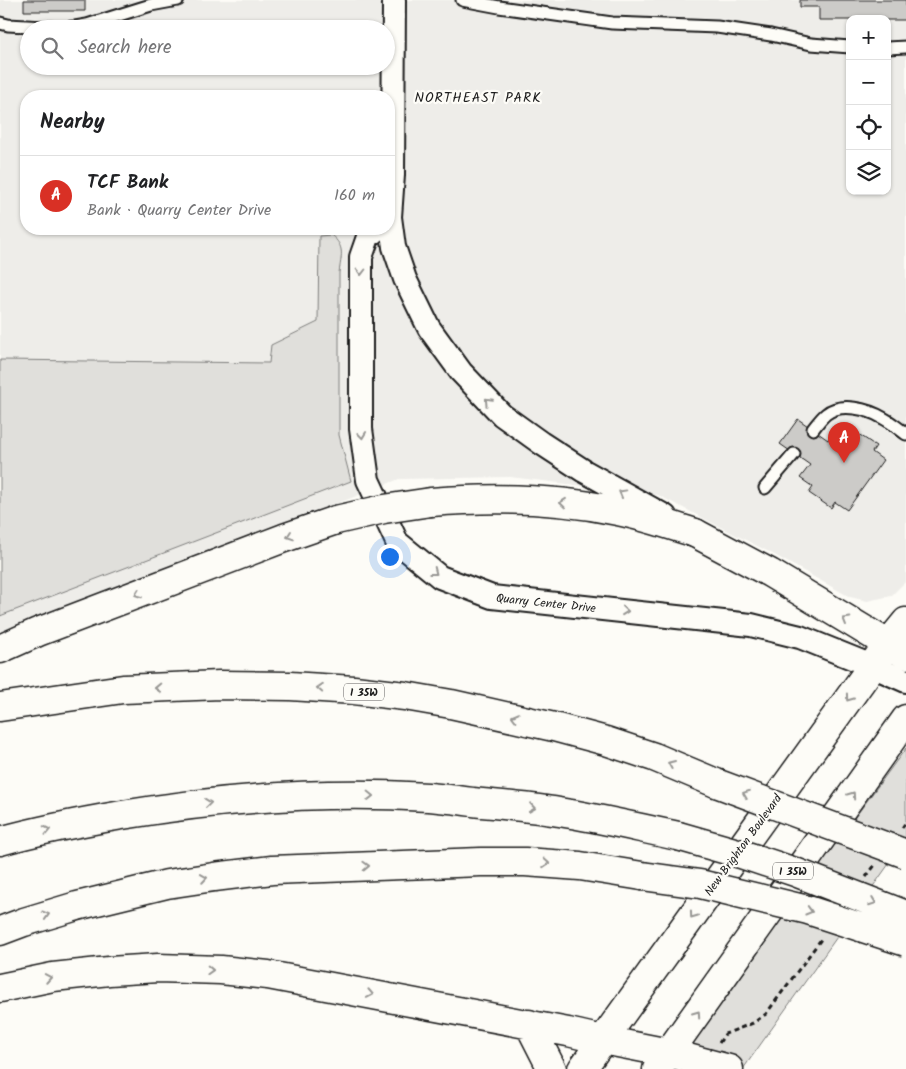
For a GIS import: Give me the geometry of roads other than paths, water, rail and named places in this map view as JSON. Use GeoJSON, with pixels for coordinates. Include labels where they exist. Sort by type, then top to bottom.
{"type":"FeatureCollection","features":[{"type":"Feature","properties":{"kind":"main road"},"geometry":{"type":"LineString","coordinates":[[0,648],[284,538],[336,520],[384,509],[431,502],[471,499],[563,503],[618,511],[695,533]]}},
{"type":"Feature","properties":{"kind":"main road","name":"Quarry Center Drive"},"geometry":{"type":"LineString","coordinates":[[695,533],[770,573],[897,649]]}},
{"type":"Feature","properties":{"kind":"main road","name":"New Brighton Boulevard"},"geometry":{"type":"LineString","coordinates":[[582,1069],[872,666],[897,649],[906,622]]}},
{"type":"Feature","properties":{"kind":"main road","name":"I 35W"},"geometry":{"type":"LineString","coordinates":[[0,707],[123,689],[220,685],[290,686],[354,690],[405,696],[451,704],[554,727],[606,741],[654,757],[716,783],[903,842]]}},
{"type":"Feature","properties":{"kind":"main road"},"geometry":{"type":"LineString","coordinates":[[663,1061],[906,719]]}},
{"type":"Feature","properties":{"kind":"main road","name":"I 35W"},"geometry":{"type":"LineString","coordinates":[[0,841],[90,820],[157,809],[218,802],[279,797],[346,795],[428,797],[560,812],[678,836],[795,872],[906,915]]}},
{"type":"Feature","properties":{"kind":"main road"},"geometry":{"type":"LineString","coordinates":[[0,930],[77,906],[151,888],[214,877],[272,870],[525,862],[580,866],[700,884],[798,908],[906,942]]}},
{"type":"Feature","properties":{"kind":"main road"},"geometry":{"type":"LineString","coordinates":[[0,988],[52,977],[109,971],[158,968],[221,970],[278,976],[528,1024],[603,1040],[663,1061],[722,1059]]}},
{"type":"Feature","properties":{"kind":"main road"},"geometry":{"type":"LineString","coordinates":[[528,1024],[552,1069]]}},
{"type":"Feature","properties":{"kind":"street","name":"Quarry Center Drive"},"geometry":{"type":"LineString","coordinates":[[394,0],[394,20]]}},
{"type":"Feature","properties":{"kind":"street","name":"Quarry Center Drive"},"geometry":{"type":"LineString","coordinates":[[393,90],[394,75]]}},
{"type":"Feature","properties":{"kind":"street","name":"Quarry Center Drive"},"geometry":{"type":"LineString","coordinates":[[370,235],[361,257],[361,429],[368,480],[397,542],[440,577],[492,597],[751,624],[800,637],[906,681]]}},
{"type":"Feature","properties":{"kind":"street","name":"Quarry Center Drive"},"geometry":{"type":"LineString","coordinates":[[390,235],[405,279],[429,328],[461,372],[502,415],[584,471],[695,533]]}},
{"type":"Feature","properties":{"kind":"lane"},"geometry":{"type":"LineString","coordinates":[[102,20],[151,4],[178,0]]}},
{"type":"Feature","properties":{"kind":"lane"},"geometry":{"type":"LineString","coordinates":[[462,0],[612,23],[717,27],[771,35],[811,44],[846,46]]}},
{"type":"Feature","properties":{"kind":"lane"},"geometry":{"type":"LineString","coordinates":[[0,22],[8,25],[20,26]]}},
{"type":"Feature","properties":{"kind":"lane"},"geometry":{"type":"LineString","coordinates":[[891,48],[906,47]]}},
{"type":"Feature","properties":{"kind":"lane"},"geometry":{"type":"LineString","coordinates":[[813,429],[827,414],[835,409],[851,408],[868,411],[883,417],[906,434]]}},
{"type":"Feature","properties":{"kind":"lane"},"geometry":{"type":"LineString","coordinates":[[765,488],[794,454]]}},
{"type":"Feature","properties":{"kind":"place","name":"TCF Bank"},"geometry":{"type":"Point","coordinates":[844,463]}},
{"type":"Feature","properties":{"kind":"district","name":"NORTHEAST PARK"},"geometry":{"type":"Point","coordinates":[478,97]}}]}
